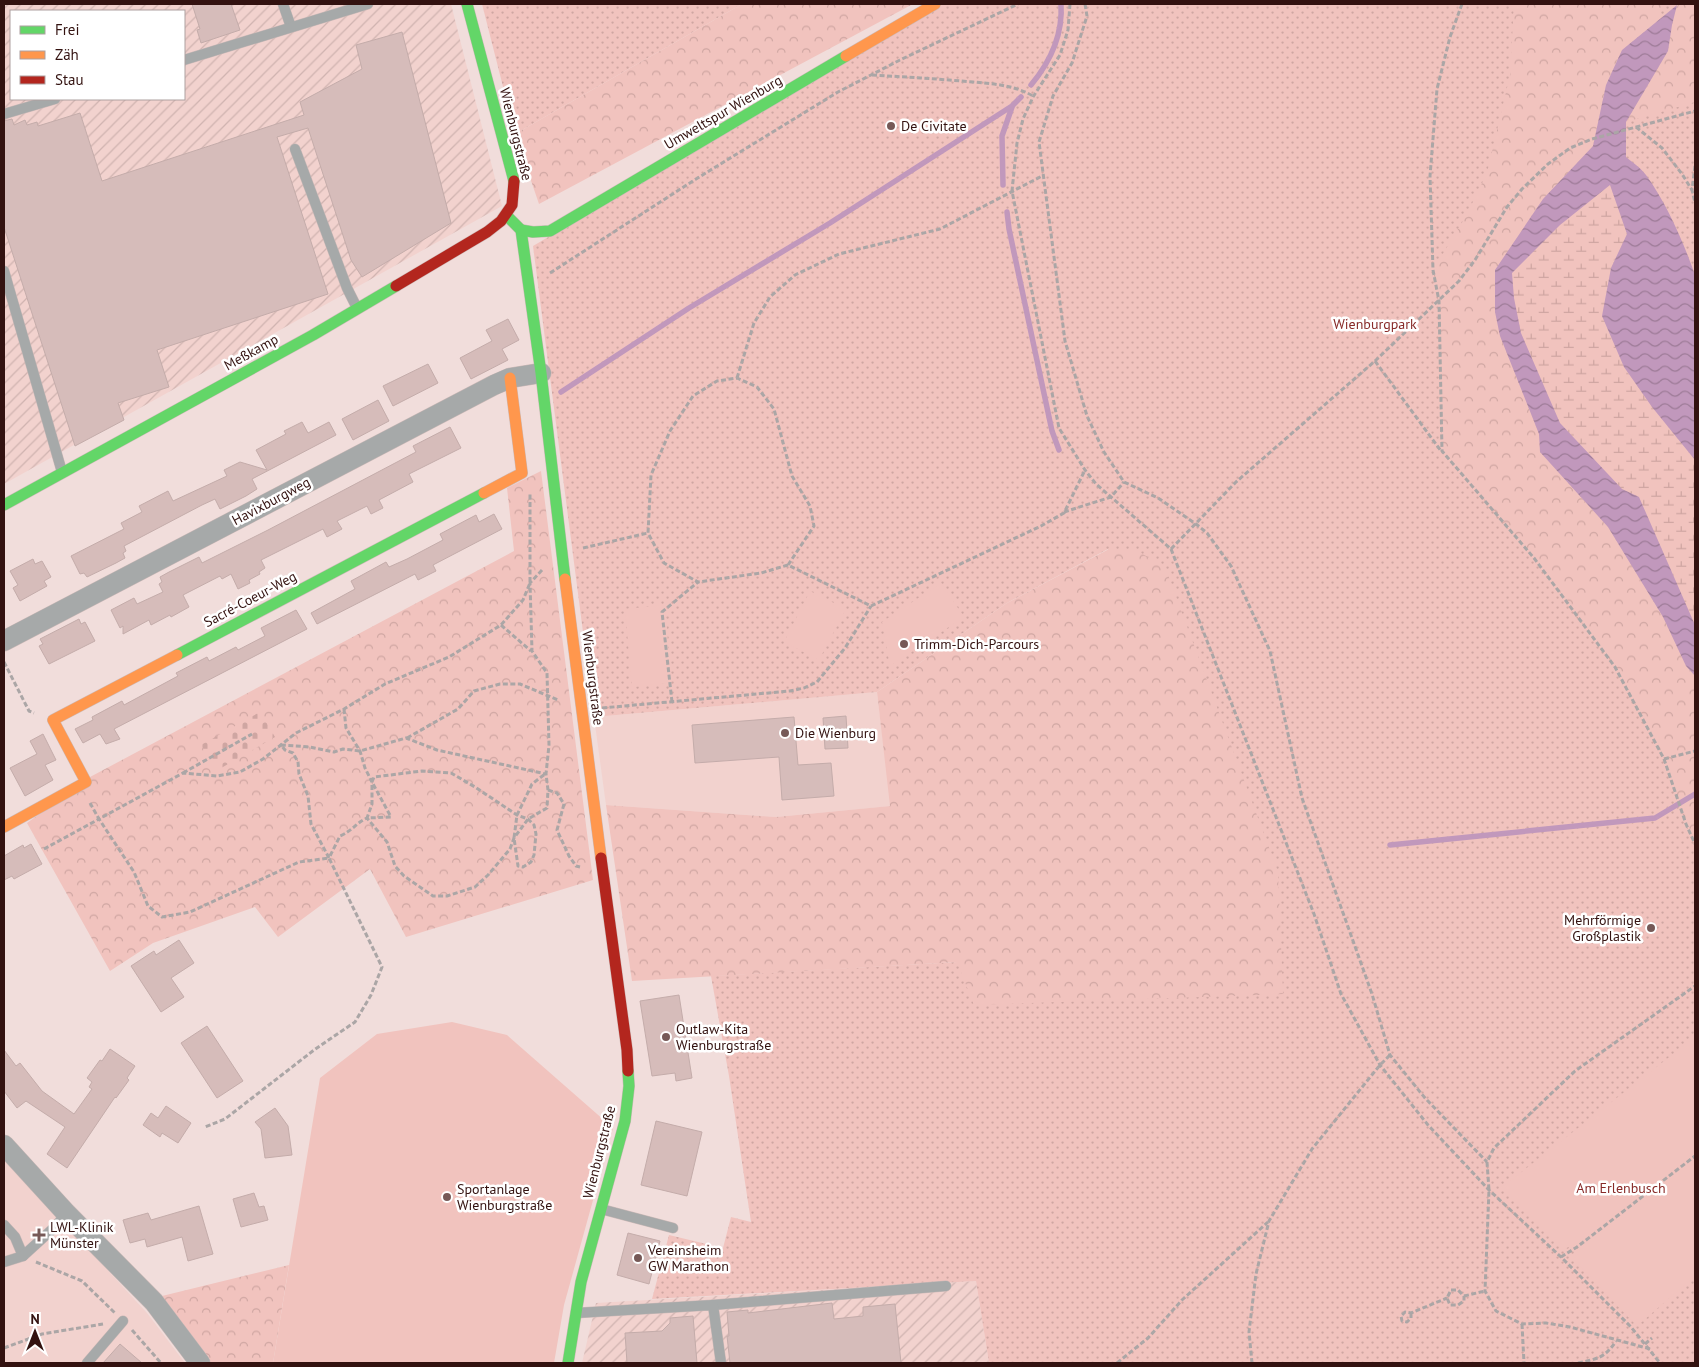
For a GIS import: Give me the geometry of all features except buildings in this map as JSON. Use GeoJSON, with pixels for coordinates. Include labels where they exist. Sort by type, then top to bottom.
{"type":"FeatureCollection","features":[{"type":"Feature","properties":{"kind":"street","name":"Wienburgstraße"},"geometry":{"type":"LineString","coordinates":[[467,4],[514,181],[513,206],[508,216]]}},
{"type":"Feature","properties":{"kind":"street","name":"Umweltspur Wienburg"},"geometry":{"type":"LineString","coordinates":[[521,230],[533,232],[550,231],[935,4]]}},
{"type":"Feature","properties":{"kind":"street"},"geometry":{"type":"LineString","coordinates":[[508,216],[521,230]]}},
{"type":"Feature","properties":{"kind":"street","name":"Meßkamp"},"geometry":{"type":"LineString","coordinates":[[4,505],[313,335],[487,232],[508,216]]}},
{"type":"Feature","properties":{"kind":"street","name":"Wienburgstraße"},"geometry":{"type":"LineString","coordinates":[[521,230],[542,373],[561,552],[627,1050],[629,1086],[625,1121],[583,1273],[568,1363]]}},
{"type":"Feature","properties":{"kind":"street","name":"Havixburgweg"},"geometry":{"type":"LineString","coordinates":[[4,641],[485,389],[510,378],[542,373]]}},
{"type":"Feature","properties":{"kind":"street"},"geometry":{"type":"LineString","coordinates":[[510,378],[522,473]]}},
{"type":"Feature","properties":{"kind":"street","name":"Sacré-Coeur-Weg"},"geometry":{"type":"LineString","coordinates":[[53,720],[522,473]]}},
{"type":"Feature","properties":{"kind":"street"},"geometry":{"type":"LineString","coordinates":[[4,827],[86,782],[53,720]]}},
{"type":"Feature","properties":{"kind":"street"},"geometry":{"type":"LineString","coordinates":[[4,1145],[66,1213],[154,1302],[200,1363]]}},
{"type":"Feature","properties":{"kind":"lane"},"geometry":{"type":"LineString","coordinates":[[284,4],[291,28]]}},
{"type":"Feature","properties":{"kind":"lane"},"geometry":{"type":"LineString","coordinates":[[185,60],[368,4]]}},
{"type":"Feature","properties":{"kind":"lane"},"geometry":{"type":"LineString","coordinates":[[4,114],[52,100]]}},
{"type":"Feature","properties":{"kind":"lane"},"geometry":{"type":"LineString","coordinates":[[295,149],[347,288],[358,309]]}},
{"type":"Feature","properties":{"kind":"lane"},"geometry":{"type":"LineString","coordinates":[[4,271],[63,473]]}},
{"type":"Feature","properties":{"kind":"lane"},"geometry":{"type":"LineString","coordinates":[[600,1209],[673,1228]]}},
{"type":"Feature","properties":{"kind":"lane"},"geometry":{"type":"LineString","coordinates":[[4,1262],[23,1256],[57,1225],[66,1213]]}},
{"type":"Feature","properties":{"kind":"lane"},"geometry":{"type":"LineString","coordinates":[[4,1225],[15,1236],[23,1256]]}},
{"type":"Feature","properties":{"kind":"lane"},"geometry":{"type":"LineString","coordinates":[[575,1313],[713,1305],[946,1286]]}},
{"type":"Feature","properties":{"kind":"lane"},"geometry":{"type":"LineString","coordinates":[[713,1305],[721,1363]]}},
{"type":"Feature","properties":{"kind":"lane"},"geometry":{"type":"LineString","coordinates":[[87,1363],[124,1321]]}},
{"type":"Feature","properties":{"kind":"path"},"geometry":{"type":"LineString","coordinates":[[528,279],[546,275],[696,178],[838,92],[900,60],[1018,4]]}},
{"type":"Feature","properties":{"kind":"path"},"geometry":{"type":"LineString","coordinates":[[1070,4],[1068,30],[1060,56],[1033,97],[1023,119],[1016,143],[1012,191],[1059,428],[1096,484],[1171,549],[1314,914],[1341,994],[1380,1065],[1428,1125],[1489,1190],[1561,1257],[1631,1327],[1660,1363]]}},
{"type":"Feature","properties":{"kind":"path"},"geometry":{"type":"LineString","coordinates":[[1085,4],[1087,16],[1072,63],[1053,96],[1039,142],[1042,176],[1066,341],[1087,416],[1104,452],[1124,482],[1158,498],[1196,524],[1207,533],[1231,566],[1270,651],[1302,798],[1372,994],[1390,1055],[1425,1098],[1487,1162]]}},
{"type":"Feature","properties":{"kind":"path"},"geometry":{"type":"LineString","coordinates":[[1442,451],[1439,301],[1433,270],[1430,176],[1437,88],[1450,37],[1462,4]]}},
{"type":"Feature","properties":{"kind":"path"},"geometry":{"type":"LineString","coordinates":[[871,76],[940,79],[1010,86],[1022,90],[1033,97]]}},
{"type":"Feature","properties":{"kind":"path"},"geometry":{"type":"LineString","coordinates":[[1171,549],[1236,482],[1374,361],[1459,281],[1475,260],[1507,206],[1548,164],[1570,148],[1592,139],[1695,111]]}},
{"type":"Feature","properties":{"kind":"path"},"geometry":{"type":"LineString","coordinates":[[1636,127],[1662,148],[1692,190],[1695,203]]}},
{"type":"Feature","properties":{"kind":"path"},"geometry":{"type":"LineString","coordinates":[[1692,190],[1695,166]]}},
{"type":"Feature","properties":{"kind":"path"},"geometry":{"type":"LineString","coordinates":[[737,378],[754,323],[770,297],[795,275],[839,254],[940,229],[1042,176]]}},
{"type":"Feature","properties":{"kind":"path"},"geometry":{"type":"LineString","coordinates":[[1374,361],[1442,451],[1534,558],[1615,667],[1664,759],[1686,824],[1695,844]]}},
{"type":"Feature","properties":{"kind":"path"},"geometry":{"type":"LineString","coordinates":[[672,702],[662,612],[698,582],[761,573],[788,565],[814,526],[810,506],[792,476],[774,409],[756,387],[737,378],[717,381],[692,396],[670,431],[651,475],[648,533],[664,563],[698,582]]}},
{"type":"Feature","properties":{"kind":"path"},"geometry":{"type":"LineString","coordinates":[[1064,512],[1085,470]]}},
{"type":"Feature","properties":{"kind":"path"},"geometry":{"type":"LineString","coordinates":[[522,473],[530,482],[532,651]]}},
{"type":"Feature","properties":{"kind":"path"},"geometry":{"type":"LineString","coordinates":[[281,745],[310,747],[334,752],[343,749],[360,751],[406,738],[458,710],[474,691],[500,684],[520,684],[582,710],[790,691],[804,688],[817,682],[845,648],[871,606],[1041,526],[1064,512],[1111,497],[1124,482]]}},
{"type":"Feature","properties":{"kind":"path"},"geometry":{"type":"LineString","coordinates":[[561,552],[648,533]]}},
{"type":"Feature","properties":{"kind":"path"},"geometry":{"type":"LineString","coordinates":[[788,565],[871,606]]}},
{"type":"Feature","properties":{"kind":"path"},"geometry":{"type":"LineString","coordinates":[[182,773],[217,776],[240,772],[263,759],[296,733],[344,709],[385,684],[450,657],[501,626],[523,600],[530,583]]}},
{"type":"Feature","properties":{"kind":"path"},"geometry":{"type":"LineString","coordinates":[[367,818],[372,804],[372,782],[374,777],[422,771],[451,773],[517,815],[528,819],[534,825],[536,834],[531,862],[523,867],[518,866],[514,838],[528,819],[547,808],[548,790],[546,774],[549,745],[547,673],[532,651],[501,626]]}},
{"type":"Feature","properties":{"kind":"path"},"geometry":{"type":"LineString","coordinates":[[4,662],[28,711],[53,720]]}},
{"type":"Feature","properties":{"kind":"path"},"geometry":{"type":"LineString","coordinates":[[329,858],[340,836],[351,831],[360,821],[367,818],[391,817],[365,768],[360,751],[346,728],[344,709]]}},
{"type":"Feature","properties":{"kind":"path"},"geometry":{"type":"LineString","coordinates":[[44,849],[252,734]]}},
{"type":"Feature","properties":{"kind":"path"},"geometry":{"type":"LineString","coordinates":[[406,738],[437,750],[546,774]]}},
{"type":"Feature","properties":{"kind":"path"},"geometry":{"type":"LineString","coordinates":[[205,1127],[225,1118],[314,1050],[355,1022],[371,995],[382,968],[311,824],[308,796],[299,774],[298,762],[293,753],[285,750],[281,745]]}},
{"type":"Feature","properties":{"kind":"path"},"geometry":{"type":"LineString","coordinates":[[1664,759],[1695,751]]}},
{"type":"Feature","properties":{"kind":"path"},"geometry":{"type":"LineString","coordinates":[[367,818],[387,842],[395,866],[404,876],[434,896],[447,896],[475,887],[510,849],[514,838],[517,815],[532,784],[546,774]]}},
{"type":"Feature","properties":{"kind":"path"},"geometry":{"type":"LineString","coordinates":[[80,786],[134,872],[148,906],[162,918],[190,912],[299,862],[329,858]]}},
{"type":"Feature","properties":{"kind":"path"},"geometry":{"type":"LineString","coordinates":[[548,790],[557,794],[564,804],[557,830],[569,856],[576,866],[602,869]]}},
{"type":"Feature","properties":{"kind":"path"},"geometry":{"type":"LineString","coordinates":[[1650,1349],[1570,1327],[1546,1323],[1522,1324],[1496,1311],[1486,1291],[1489,1190],[1487,1162],[1494,1148],[1574,1072],[1695,986]]}},
{"type":"Feature","properties":{"kind":"path"},"geometry":{"type":"LineString","coordinates":[[1117,1363],[1148,1338],[1182,1300],[1269,1221],[1312,1149],[1390,1055]]}},
{"type":"Feature","properties":{"kind":"path"},"geometry":{"type":"LineString","coordinates":[[1561,1257],[1695,1156]]}},
{"type":"Feature","properties":{"kind":"path"},"geometry":{"type":"LineString","coordinates":[[1252,1363],[1249,1332],[1256,1274],[1269,1221]]}},
{"type":"Feature","properties":{"kind":"path"},"geometry":{"type":"LineString","coordinates":[[23,1256],[82,1281],[124,1321],[161,1363]]}},
{"type":"Feature","properties":{"kind":"path"},"geometry":{"type":"LineString","coordinates":[[1450,1290],[1458,1290],[1464,1296],[1464,1301],[1458,1305],[1450,1305],[1447,1298],[1450,1290]]}},
{"type":"Feature","properties":{"kind":"path"},"geometry":{"type":"LineString","coordinates":[[1464,1296],[1486,1291]]}},
{"type":"Feature","properties":{"kind":"path"},"geometry":{"type":"LineString","coordinates":[[1411,1313],[1447,1298]]}},
{"type":"Feature","properties":{"kind":"path"},"geometry":{"type":"LineString","coordinates":[[4,1348],[42,1334],[124,1321]]}},
{"type":"Feature","properties":{"kind":"path"},"geometry":{"type":"LineString","coordinates":[[1522,1324],[1524,1363]]}},
{"type":"Feature","properties":{"kind":"path"},"geometry":{"type":"LineString","coordinates":[[1645,1344],[1652,1338]]}},
{"type":"Feature","properties":{"kind":"path"},"geometry":{"type":"LineString","coordinates":[[1578,1363],[1596,1359],[1609,1352],[1616,1340]]}},
{"type":"Feature","properties":{"kind":"shaded area"},"geometry":{"type":"Polygon","coordinates":[[[4,4],[451,4],[502,206],[4,484],[4,4]]]}},
{"type":"Feature","properties":{"kind":"shaded area"},"geometry":{"type":"Polygon","coordinates":[[[877,692],[891,806],[776,817],[606,805],[594,717],[877,692]]]}},
{"type":"Feature","properties":{"kind":"shaded area","name":"LWL-Klinik Münster"},"geometry":{"type":"Polygon","coordinates":[[[4,1158],[147,1313],[185,1363],[4,1363],[4,1158]]]}},
{"type":"Feature","properties":{"kind":"shaded area"},"geometry":{"type":"Polygon","coordinates":[[[976,1281],[989,1363],[582,1363],[596,1303],[976,1281]]]}},
{"type":"Feature","properties":{"kind":"green space"},"geometry":{"type":"Polygon","coordinates":[[[482,4],[742,4],[515,134],[482,4]]]}},
{"type":"Feature","properties":{"kind":"green space"},"geometry":{"type":"Polygon","coordinates":[[[742,4],[913,4],[539,204],[515,134],[742,4]]]}},
{"type":"Feature","properties":{"kind":"green space","name":"Wienburgpark"},"geometry":{"type":"Polygon","coordinates":[[[943,4],[1695,4],[1695,1363],[989,1363],[976,1281],[652,1299],[669,1235],[723,1248],[731,1217],[751,1222],[729,1076],[711,976],[957,962],[1108,549],[1007,603],[877,692],[594,717],[533,246],[943,4]]]}},
{"type":"Feature","properties":{"kind":"green space"},"geometry":{"type":"Polygon","coordinates":[[[1514,4],[1662,4],[1660,19],[1622,50],[1606,85],[1593,146],[1543,199],[1495,312],[1500,336],[1539,434],[1540,452],[1608,527],[1663,617],[1686,666],[1695,676],[1695,844],[1686,824],[1664,759],[1615,667],[1534,558],[1442,451],[1439,301],[1433,270],[1466,216],[1487,173],[1510,75],[1514,4]]]}},
{"type":"Feature","properties":{"kind":"green space"},"geometry":{"type":"Polygon","coordinates":[[[1678,4],[1695,4],[1695,102],[1626,122],[1668,51],[1678,4]]]}},
{"type":"Feature","properties":{"kind":"green space"},"geometry":{"type":"Polygon","coordinates":[[[1610,184],[1627,234],[1611,268],[1624,367],[1652,407],[1695,460],[1695,676],[1686,666],[1663,617],[1608,527],[1540,452],[1539,434],[1500,336],[1495,312],[1495,270],[1543,199],[1610,184]]]}},
{"type":"Feature","properties":{"kind":"green space"},"geometry":{"type":"Polygon","coordinates":[[[541,471],[593,880],[406,937],[370,869],[278,937],[255,907],[153,943],[110,971],[27,823],[90,777],[514,551],[507,488],[541,471]]]}},
{"type":"Feature","properties":{"kind":"green space"},"geometry":{"type":"Polygon","coordinates":[[[1109,549],[1134,549],[1165,567],[1278,872],[1283,994],[974,1005],[957,962],[632,981],[606,805],[776,817],[890,806],[877,692],[1007,603],[1109,549]]]}},
{"type":"Feature","properties":{"kind":"green space","name":"Trimm-Dich-Parcours"},"geometry":{"type":"Polygon","coordinates":[[[941,583],[964,617],[890,666],[882,622],[941,583]]]}},
{"type":"Feature","properties":{"kind":"green space"},"geometry":{"type":"Polygon","coordinates":[[[810,591],[846,609],[819,660],[784,642],[810,591]]]}},
{"type":"Feature","properties":{"kind":"green space"},"geometry":{"type":"Polygon","coordinates":[[[665,605],[671,683],[632,687],[625,609],[665,605]]]}},
{"type":"Feature","properties":{"kind":"green space"},"geometry":{"type":"Polygon","coordinates":[[[260,712],[275,737],[216,771],[201,745],[260,712]]]}},
{"type":"Feature","properties":{"kind":"green space","name":"Sportanlage Wienburgstraße"},"geometry":{"type":"Polygon","coordinates":[[[452,1022],[507,1035],[613,1128],[564,1305],[554,1363],[273,1363],[320,1078],[377,1034],[452,1022]]]}},
{"type":"Feature","properties":{"kind":"green space","name":"Am Erlenbusch"},"geometry":{"type":"Polygon","coordinates":[[[1695,1037],[1695,1276],[1637,1326],[1573,1259],[1580,1251],[1574,1244],[1563,1250],[1501,1188],[1695,1037]]]}},
{"type":"Feature","properties":{"kind":"green space"},"geometry":{"type":"Polygon","coordinates":[[[289,1265],[273,1363],[210,1363],[162,1296],[289,1265]]]}},
{"type":"Feature","properties":{"kind":"water"},"geometry":{"type":"Polygon","coordinates":[[[1677,5],[1668,51],[1626,122],[1626,157],[1644,172],[1654,186],[1680,236],[1695,275],[1695,460],[1652,407],[1624,367],[1602,316],[1611,268],[1627,234],[1610,185],[1560,225],[1512,273],[1514,298],[1521,333],[1560,423],[1622,489],[1639,497],[1695,625],[1695,676],[1686,666],[1663,617],[1608,527],[1540,452],[1539,434],[1500,336],[1495,312],[1495,270],[1543,199],[1593,146],[1606,85],[1622,50],[1677,5]]]}},
{"type":"Feature","properties":{"kind":"waterway"},"geometry":{"type":"LineString","coordinates":[[1031,85],[1050,57],[1058,37],[1061,4]]}},
{"type":"Feature","properties":{"kind":"waterway"},"geometry":{"type":"LineString","coordinates":[[561,392],[689,308],[830,223],[1012,106],[1021,97]]}},
{"type":"Feature","properties":{"kind":"waterway"},"geometry":{"type":"LineString","coordinates":[[1003,185],[1002,136],[1012,107]]}},
{"type":"Feature","properties":{"kind":"waterway"},"geometry":{"type":"LineString","coordinates":[[1007,212],[1052,431],[1059,450]]}},
{"type":"Feature","properties":{"kind":"waterway"},"geometry":{"type":"LineString","coordinates":[[1390,845],[1655,818],[1695,794]]}},
{"type":"Feature","properties":{"kind":"traffic: fast"},"geometry":{"type":"LineString","coordinates":[[467,4],[514,181]]}},
{"type":"Feature","properties":{"kind":"traffic: fast"},"geometry":{"type":"LineString","coordinates":[[521,230],[533,232],[550,231],[846,56]]}},
{"type":"Feature","properties":{"kind":"traffic: fast"},"geometry":{"type":"LineString","coordinates":[[507,216],[521,230],[541,373],[565,579]]}},
{"type":"Feature","properties":{"kind":"traffic: fast"},"geometry":{"type":"LineString","coordinates":[[4,505],[313,335],[396,286]]}},
{"type":"Feature","properties":{"kind":"traffic: fast"},"geometry":{"type":"LineString","coordinates":[[177,655],[484,493]]}},
{"type":"Feature","properties":{"kind":"traffic: fast"},"geometry":{"type":"LineString","coordinates":[[568,1363],[581,1282],[625,1121],[629,1086],[628,1071]]}},
{"type":"Feature","properties":{"kind":"traffic: slow"},"geometry":{"type":"LineString","coordinates":[[846,56],[935,4]]}},
{"type":"Feature","properties":{"kind":"traffic: slow"},"geometry":{"type":"LineString","coordinates":[[484,493],[522,473],[510,378]]}},
{"type":"Feature","properties":{"kind":"traffic: slow"},"geometry":{"type":"LineString","coordinates":[[565,579],[601,858]]}},
{"type":"Feature","properties":{"kind":"traffic: slow"},"geometry":{"type":"LineString","coordinates":[[4,827],[86,782],[53,720],[177,655]]}},
{"type":"Feature","properties":{"kind":"traffic: jam"},"geometry":{"type":"LineString","coordinates":[[396,286],[487,232],[501,221],[512,205],[514,181]]}},
{"type":"Feature","properties":{"kind":"traffic: jam"},"geometry":{"type":"LineString","coordinates":[[601,858],[627,1050],[628,1071]]}},
{"type":"Feature","properties":{"kind":"place","name":"De Civitate"},"geometry":{"type":"Point","coordinates":[891,126]}},
{"type":"Feature","properties":{"kind":"place","name":"Trimm-Dich-Parcours"},"geometry":{"type":"Point","coordinates":[904,644]}},
{"type":"Feature","properties":{"kind":"place","name":"Die Wienburg"},"geometry":{"type":"Point","coordinates":[785,733]}},
{"type":"Feature","properties":{"kind":"place","name":"Mehrförmige Großplastik"},"geometry":{"type":"Point","coordinates":[1651,928]}},
{"type":"Feature","properties":{"kind":"place","name":"Outlaw-Kita Wienburgstraße"},"geometry":{"type":"Point","coordinates":[666,1037]}},
{"type":"Feature","properties":{"kind":"place","name":"Sportanlage Wienburgstraße"},"geometry":{"type":"Point","coordinates":[447,1197]}},
{"type":"Feature","properties":{"kind":"place","name":"LWL-Klinik Münster"},"geometry":{"type":"Point","coordinates":[39,1235]}},
{"type":"Feature","properties":{"kind":"place","name":"Vereinsheim GW Marathon"},"geometry":{"type":"Point","coordinates":[638,1258]}}]}
